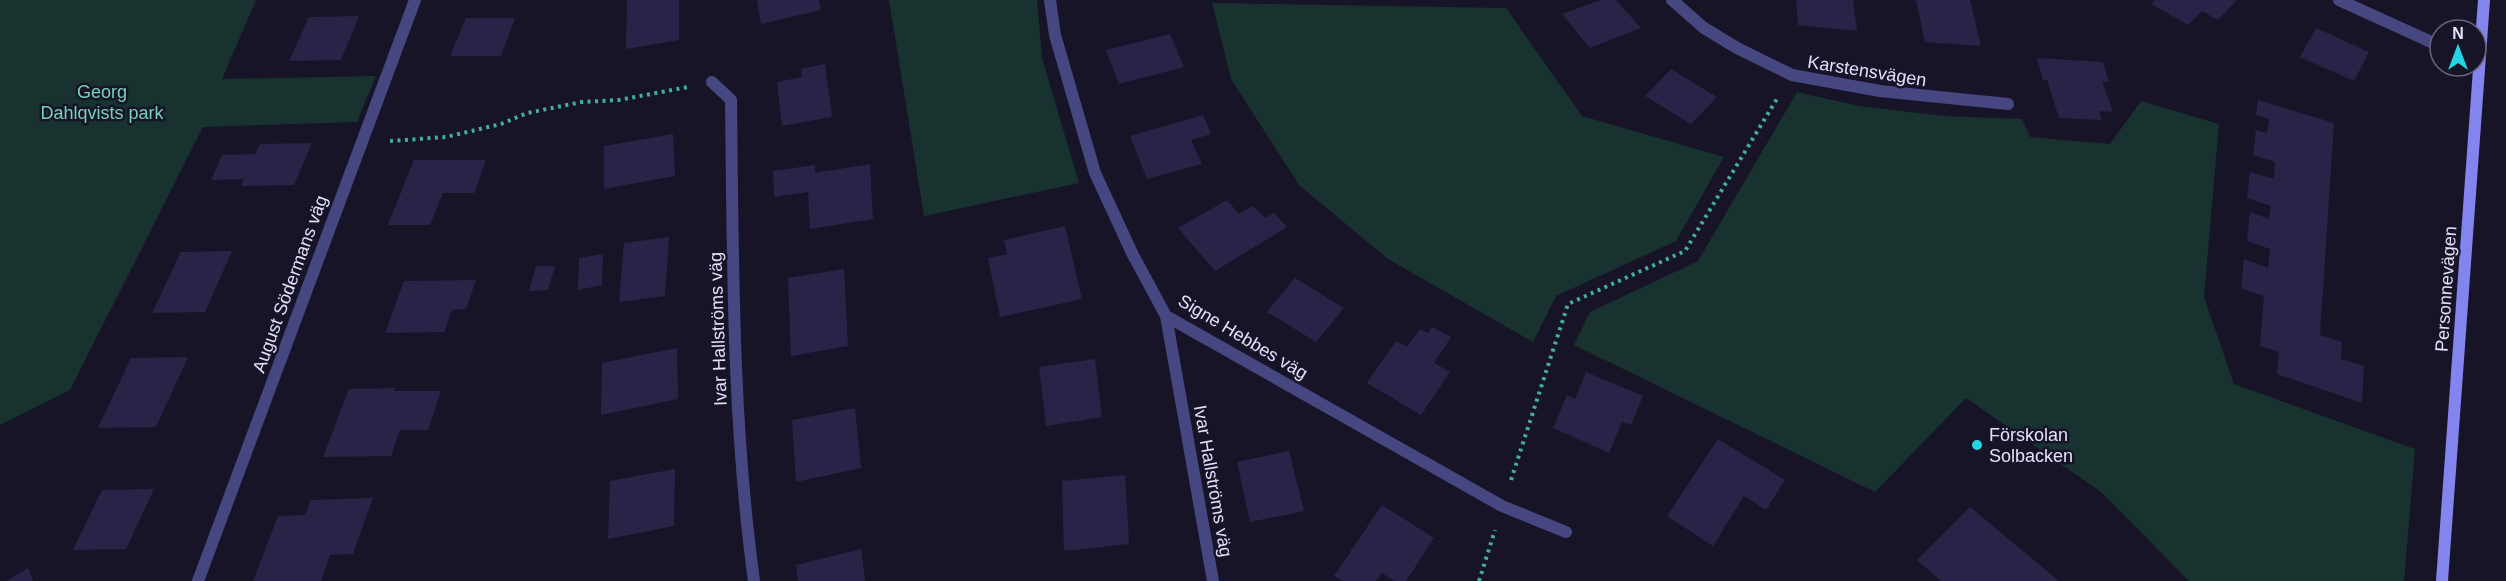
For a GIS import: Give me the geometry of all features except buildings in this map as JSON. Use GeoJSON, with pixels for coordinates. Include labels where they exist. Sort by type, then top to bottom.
{"type":"FeatureCollection","features":[{"type":"Feature","properties":{"kind":"street","name":"August Södermans väg"},"geometry":{"type":"LineString","coordinates":[[198,581],[415,0]]}},
{"type":"Feature","properties":{"kind":"street","name":"Signe Hebbes väg"},"geometry":{"type":"LineString","coordinates":[[1050,0],[1055,35],[1095,173],[1133,255],[1166,316],[1502,506],[1566,532]]}},
{"type":"Feature","properties":{"kind":"street","name":"Karstensvägen"},"geometry":{"type":"LineString","coordinates":[[1672,0],[1704,28],[1792,75],[1880,91],[2008,104]]}},
{"type":"Feature","properties":{"kind":"street"},"geometry":{"type":"LineString","coordinates":[[2338,0],[2428,41]]}},
{"type":"Feature","properties":{"kind":"street","name":"Personnevägen"},"geometry":{"type":"LineString","coordinates":[[2482,18],[2484,0]]}},
{"type":"Feature","properties":{"kind":"street","name":"Personnevägen"},"geometry":{"type":"LineString","coordinates":[[2442,581],[2477,78]]}},
{"type":"Feature","properties":{"kind":"street","name":"Ivar Hallströms väg"},"geometry":{"type":"LineString","coordinates":[[712,82],[731,100],[740,453],[747,537],[754,581]]}},
{"type":"Feature","properties":{"kind":"street","name":"Ivar Hallströms väg"},"geometry":{"type":"LineString","coordinates":[[1166,316],[1213,581]]}},
{"type":"Feature","properties":{"kind":"path"},"geometry":{"type":"LineString","coordinates":[[1479,581],[1568,304],[1685,250],[1792,75]]}},
{"type":"Feature","properties":{"kind":"path"},"geometry":{"type":"LineString","coordinates":[[362,143],[446,137],[501,124],[538,111],[582,102],[619,100],[712,82]]}},
{"type":"Feature","properties":{"kind":"green space","name":"Georg Dahlqvists park"},"geometry":{"type":"Polygon","coordinates":[[[0,0],[256,0],[222,79],[376,76],[357,122],[203,127],[70,390],[0,425],[0,0]]]}},
{"type":"Feature","properties":{"kind":"green space"},"geometry":{"type":"Polygon","coordinates":[[[889,0],[1037,0],[1042,58],[1079,183],[924,216],[889,0]]]}},
{"type":"Feature","properties":{"kind":"green space"},"geometry":{"type":"Polygon","coordinates":[[[1212,3],[1506,8],[1582,116],[1724,157],[1676,241],[1556,296],[1533,342],[1388,259],[1299,185],[1231,79],[1212,3]]]}},
{"type":"Feature","properties":{"kind":"green space"},"geometry":{"type":"Polygon","coordinates":[[[1797,92],[1859,106],[1944,116],[2022,119],[2030,137],[2110,144],[2141,101],[2219,124],[2204,297],[2234,384],[2415,449],[2404,581],[2189,581],[2101,492],[1966,398],[1875,492],[1574,345],[1590,312],[1698,261],[1797,92]]]}},
{"type":"Feature","properties":{"kind":"place","name":"Förskolan Solbacken"},"geometry":{"type":"Point","coordinates":[1977,445]}}]}
